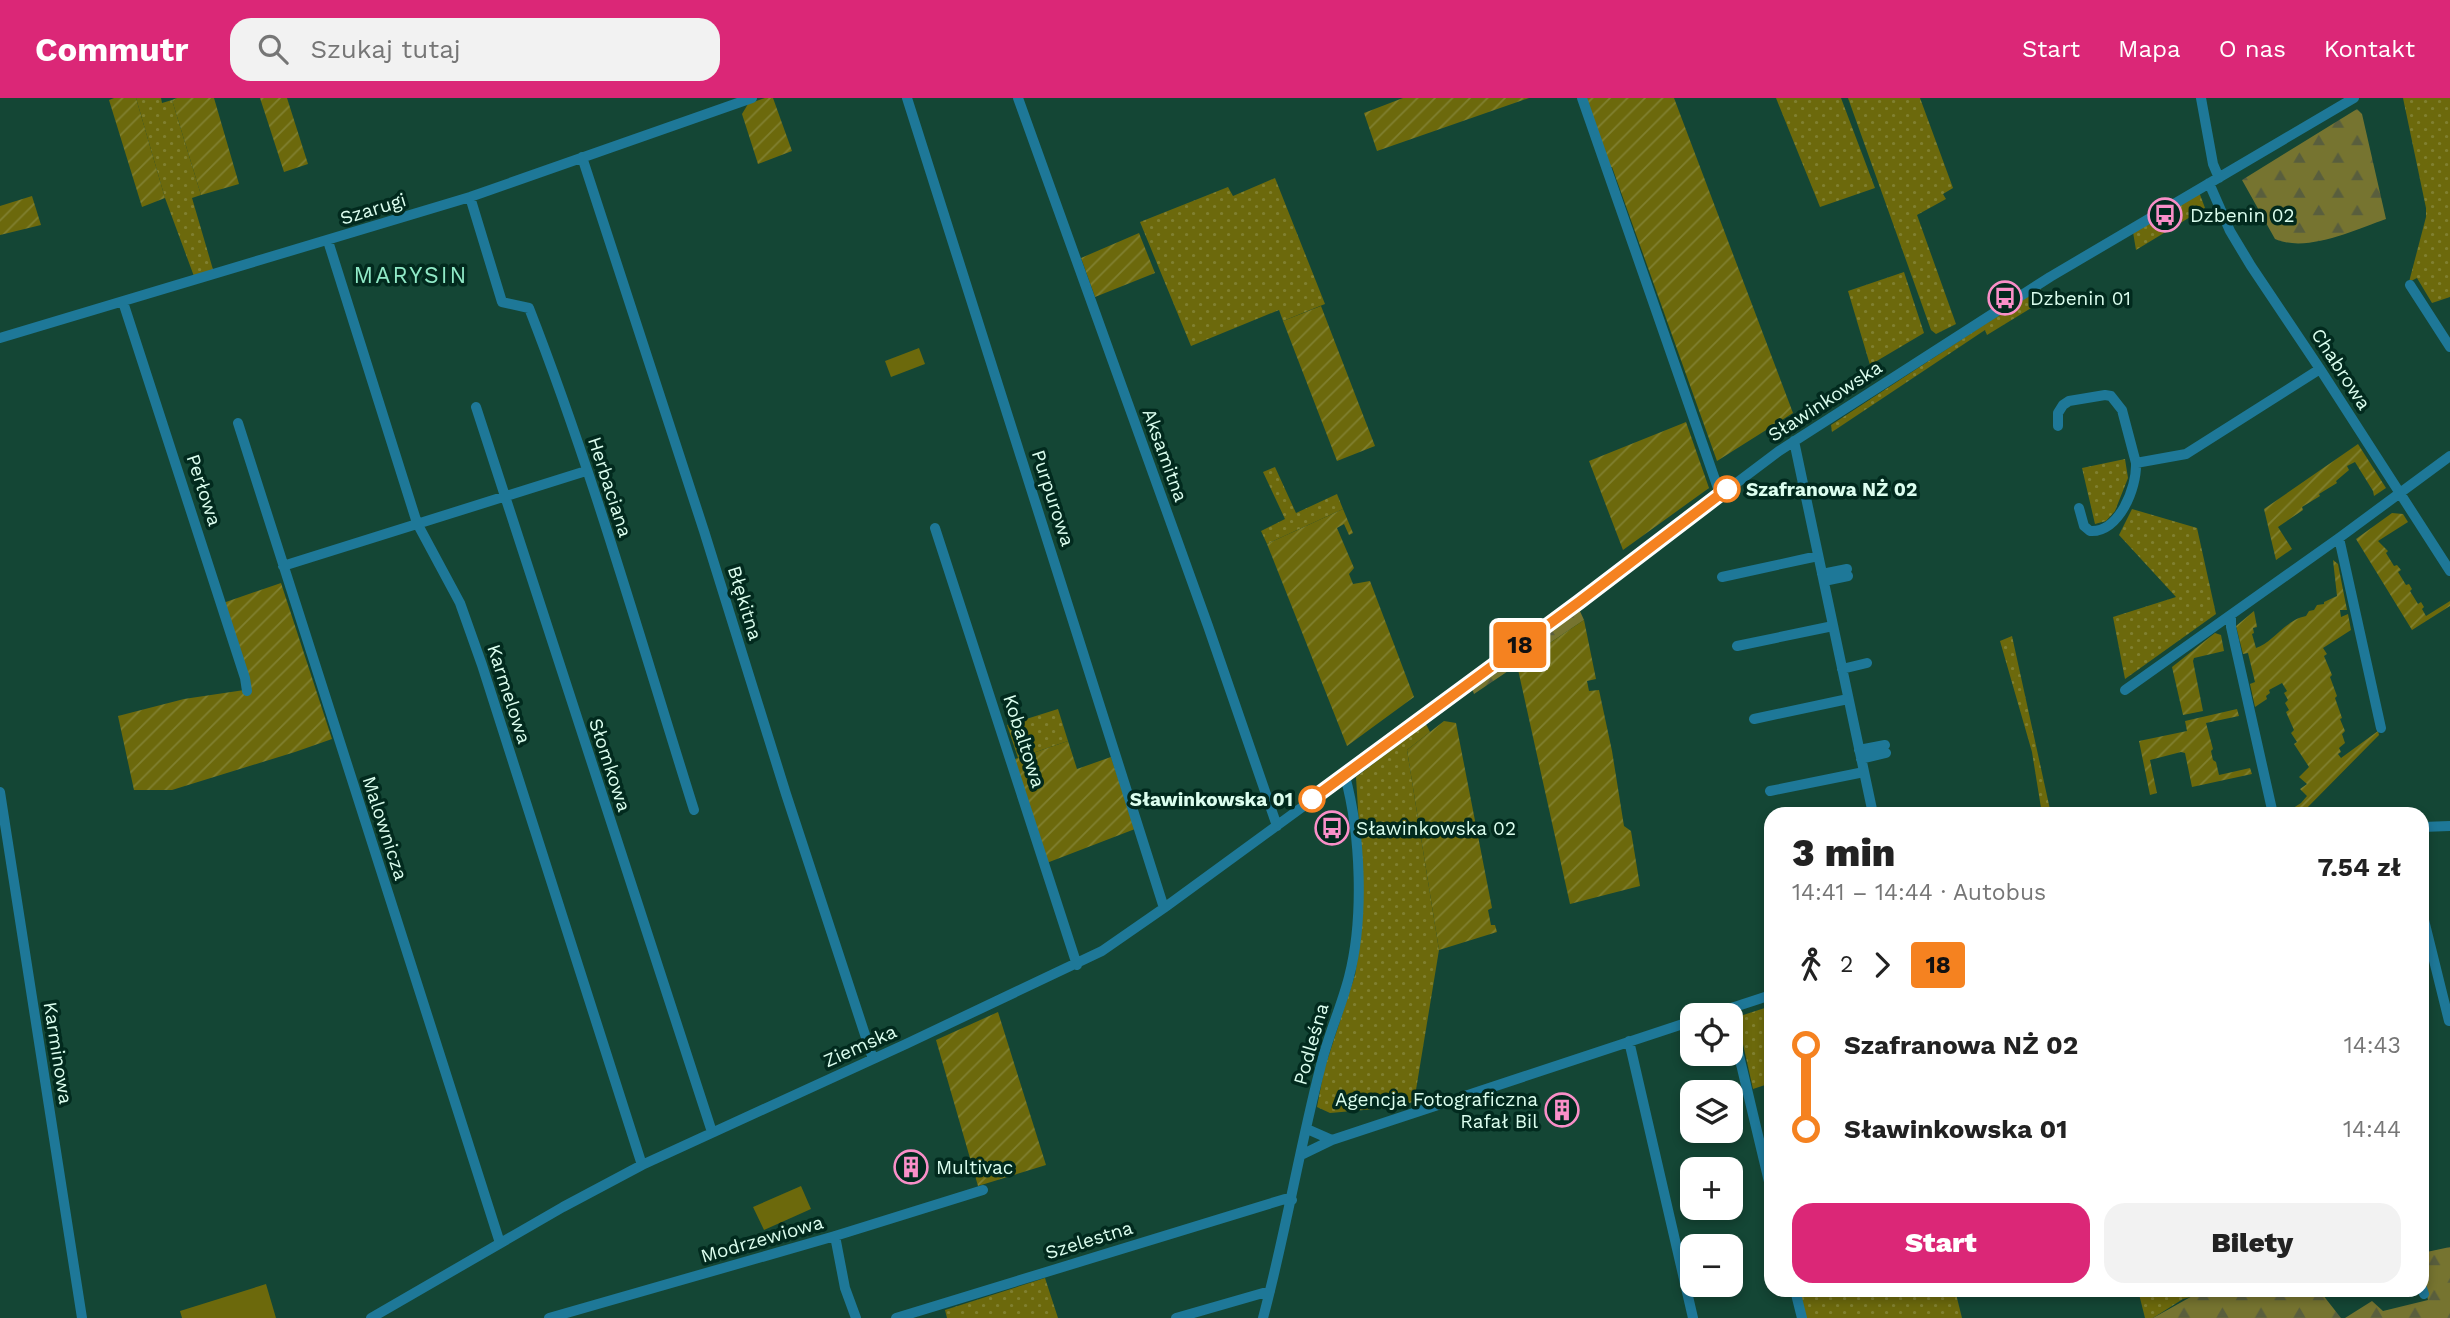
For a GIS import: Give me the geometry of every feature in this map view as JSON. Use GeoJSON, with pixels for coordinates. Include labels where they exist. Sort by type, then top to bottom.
{"type":"FeatureCollection","features":[{"type":"Feature","properties":{"kind":"street","name":"Szarugi"},"geometry":{"type":"LineString","coordinates":[[0,338],[470,197],[752,98]]}},
{"type":"Feature","properties":{"kind":"street","name":"Purpurowa"},"geometry":{"type":"LineString","coordinates":[[907,98],[1164,908]]}},
{"type":"Feature","properties":{"kind":"street","name":"Aksamitna"},"geometry":{"type":"LineString","coordinates":[[1018,98],[1277,825]]}},
{"type":"Feature","properties":{"kind":"street"},"geometry":{"type":"LineString","coordinates":[[1582,98],[1720,494]]}},
{"type":"Feature","properties":{"kind":"street","name":"Chabrowa"},"geometry":{"type":"LineString","coordinates":[[2201,98],[2214,181],[2239,247],[2450,571]]}},
{"type":"Feature","properties":{"kind":"street","name":"Sławinkowska"},"geometry":{"type":"LineString","coordinates":[[1345,776],[1794,441],[2050,277],[2354,98]]}},
{"type":"Feature","properties":{"kind":"street","name":"Błękitna"},"geometry":{"type":"LineString","coordinates":[[582,157],[873,1059]]}},
{"type":"Feature","properties":{"kind":"street","name":"Herbaciana"},"geometry":{"type":"LineString","coordinates":[[470,197],[502,302],[529,308],[547,353],[694,810]]}},
{"type":"Feature","properties":{"kind":"street","name":"Karmelowa"},"geometry":{"type":"LineString","coordinates":[[328,241],[417,523],[460,603],[642,1165]]}},
{"type":"Feature","properties":{"kind":"street"},"geometry":{"type":"LineString","coordinates":[[2410,285],[2450,347]]}},
{"type":"Feature","properties":{"kind":"street","name":"Perłowa"},"geometry":{"type":"LineString","coordinates":[[123,302],[216,585],[247,691]]}},
{"type":"Feature","properties":{"kind":"street"},"geometry":{"type":"LineString","coordinates":[[2136,463],[2186,454],[2320,369]]}},
{"type":"Feature","properties":{"kind":"street"},"geometry":{"type":"LineString","coordinates":[[2058,426],[2058,414],[2069,401],[2111,396],[2122,410],[2136,463],[2134,479],[2119,516],[2108,528],[2090,531],[2084,526],[2079,508]]}},
{"type":"Feature","properties":{"kind":"street","name":"Słomkowa"},"geometry":{"type":"LineString","coordinates":[[476,407],[712,1132]]}},
{"type":"Feature","properties":{"kind":"street","name":"Malownicza"},"geometry":{"type":"LineString","coordinates":[[238,423],[500,1243]]}},
{"type":"Feature","properties":{"kind":"street"},"geometry":{"type":"LineString","coordinates":[[1794,441],[1872,807]]}},
{"type":"Feature","properties":{"kind":"street"},"geometry":{"type":"LineString","coordinates":[[2125,690],[2450,456]]}},
{"type":"Feature","properties":{"kind":"street"},"geometry":{"type":"LineString","coordinates":[[283,566],[586,471]]}},
{"type":"Feature","properties":{"kind":"street","name":"Kobaltowa"},"geometry":{"type":"LineString","coordinates":[[935,528],[1077,965]]}},
{"type":"Feature","properties":{"kind":"street"},"geometry":{"type":"LineString","coordinates":[[2339,538],[2381,728]]}},
{"type":"Feature","properties":{"kind":"street"},"geometry":{"type":"LineString","coordinates":[[1722,577],[1818,556]]}},
{"type":"Feature","properties":{"kind":"street"},"geometry":{"type":"LineString","coordinates":[[1823,578],[1847,572]]}},
{"type":"Feature","properties":{"kind":"street"},"geometry":{"type":"LineString","coordinates":[[2231,615],[2231,627],[2271,807]]}},
{"type":"Feature","properties":{"kind":"street"},"geometry":{"type":"LineString","coordinates":[[1738,646],[1833,626]]}},
{"type":"Feature","properties":{"kind":"street"},"geometry":{"type":"LineString","coordinates":[[1841,666],[1866,660]]}},
{"type":"Feature","properties":{"kind":"street"},"geometry":{"type":"LineString","coordinates":[[1754,719],[1849,699]]}},
{"type":"Feature","properties":{"kind":"street"},"geometry":{"type":"LineString","coordinates":[[1860,755],[1885,749]]}},
{"type":"Feature","properties":{"kind":"street"},"geometry":{"type":"LineString","coordinates":[[1770,791],[1864,772]]}},
{"type":"Feature","properties":{"kind":"street","name":"Ziemska"},"geometry":{"type":"LineString","coordinates":[[371,1318],[642,1165],[1077,965],[1119,940],[1345,776]]}},
{"type":"Feature","properties":{"kind":"street","name":"Podleśna"},"geometry":{"type":"LineString","coordinates":[[1263,1318],[1320,1067],[1350,975],[1355,944],[1358,886],[1356,843],[1345,776]]}},
{"type":"Feature","properties":{"kind":"street","name":"Karminowa"},"geometry":{"type":"LineString","coordinates":[[0,792],[82,1318]]}},
{"type":"Feature","properties":{"kind":"street"},"geometry":{"type":"LineString","coordinates":[[2429,827],[2450,826]]}},
{"type":"Feature","properties":{"kind":"street"},"geometry":{"type":"LineString","coordinates":[[2429,940],[2449,1021]]}},
{"type":"Feature","properties":{"kind":"street"},"geometry":{"type":"LineString","coordinates":[[1743,1006],[1764,998]]}},
{"type":"Feature","properties":{"kind":"street"},"geometry":{"type":"LineString","coordinates":[[1301,1155],[1332,1140],[1680,1025]]}},
{"type":"Feature","properties":{"kind":"street"},"geometry":{"type":"LineString","coordinates":[[1629,1041],[1693,1318]]}},
{"type":"Feature","properties":{"kind":"street"},"geometry":{"type":"LineString","coordinates":[[1742,1066],[1764,1160]]}},
{"type":"Feature","properties":{"kind":"street"},"geometry":{"type":"LineString","coordinates":[[1307,1129],[1332,1140]]}},
{"type":"Feature","properties":{"kind":"street","name":"Modrzewiowa"},"geometry":{"type":"LineString","coordinates":[[549,1318],[835,1236],[983,1190]]}},
{"type":"Feature","properties":{"kind":"street","name":"Szelestna"},"geometry":{"type":"LineString","coordinates":[[897,1318],[1181,1229],[1292,1199]]}},
{"type":"Feature","properties":{"kind":"street"},"geometry":{"type":"LineString","coordinates":[[835,1236],[845,1288],[856,1318]]}},
{"type":"Feature","properties":{"kind":"street"},"geometry":{"type":"LineString","coordinates":[[1176,1318],[1270,1291]]}},
{"type":"Feature","properties":{"kind":"street"},"geometry":{"type":"LineString","coordinates":[[1797,1297],[1802,1318]]}},
{"type":"Feature","properties":{"kind":"shaded area"},"geometry":{"type":"Polygon","coordinates":[[[136,98],[161,98],[162,103],[172,100],[201,195],[192,198],[214,273],[195,279],[165,198],[136,98]]]}},
{"type":"Feature","properties":{"kind":"shaded area"},"geometry":{"type":"Polygon","coordinates":[[[136,98],[165,198],[142,207],[109,100],[136,98]]]}},
{"type":"Feature","properties":{"kind":"shaded area"},"geometry":{"type":"Polygon","coordinates":[[[214,98],[239,184],[201,195],[172,100],[214,98]]]}},
{"type":"Feature","properties":{"kind":"shaded area"},"geometry":{"type":"Polygon","coordinates":[[[260,98],[287,98],[308,164],[284,172],[260,98]]]}},
{"type":"Feature","properties":{"kind":"shaded area"},"geometry":{"type":"Polygon","coordinates":[[[773,98],[792,151],[758,164],[742,114],[748,104],[773,98]]]}},
{"type":"Feature","properties":{"kind":"shaded area"},"geometry":{"type":"Polygon","coordinates":[[[1403,98],[1529,98],[1377,151],[1364,113],[1403,98]]]}},
{"type":"Feature","properties":{"kind":"shaded area"},"geometry":{"type":"Polygon","coordinates":[[[1586,98],[1674,98],[1793,413],[1717,461],[1612,167],[1609,168],[1586,98]]]}},
{"type":"Feature","properties":{"kind":"shaded area"},"geometry":{"type":"Polygon","coordinates":[[[1776,98],[1841,98],[1875,188],[1820,207],[1776,98]]]}},
{"type":"Feature","properties":{"kind":"shaded area"},"geometry":{"type":"Polygon","coordinates":[[[1848,98],[1920,98],[1953,188],[1943,194],[1946,199],[1917,215],[1956,324],[1936,334],[1931,330],[1848,98]]]}},
{"type":"Feature","properties":{"kind":"shaded area"},"geometry":{"type":"Polygon","coordinates":[[[2403,98],[2450,98],[2450,297],[2432,303],[2417,278],[2409,282],[2426,208],[2403,98]]]}},
{"type":"Feature","properties":{"kind":"shaded area"},"geometry":{"type":"Polygon","coordinates":[[[1275,178],[1325,304],[1283,321],[1279,310],[1191,346],[1140,222],[1228,187],[1233,196],[1275,178]]]}},
{"type":"Feature","properties":{"kind":"shaded area"},"geometry":{"type":"Polygon","coordinates":[[[2199,192],[2205,208],[2136,250],[2133,232],[2199,192]]]}},
{"type":"Feature","properties":{"kind":"shaded area"},"geometry":{"type":"Polygon","coordinates":[[[32,196],[41,225],[0,235],[0,206],[32,196]]]}},
{"type":"Feature","properties":{"kind":"shaded area"},"geometry":{"type":"Polygon","coordinates":[[[1139,233],[1155,273],[1095,297],[1081,258],[1139,233]]]}},
{"type":"Feature","properties":{"kind":"shaded area"},"geometry":{"type":"Polygon","coordinates":[[[1904,272],[1924,333],[1870,365],[1848,291],[1904,272]]]}},
{"type":"Feature","properties":{"kind":"shaded area"},"geometry":{"type":"Polygon","coordinates":[[[2040,288],[2046,299],[1987,335],[1985,330],[1832,432],[1831,425],[2040,288]]]}},
{"type":"Feature","properties":{"kind":"shaded area"},"geometry":{"type":"Polygon","coordinates":[[[1321,306],[1375,446],[1337,461],[1283,321],[1321,306]]]}},
{"type":"Feature","properties":{"kind":"shaded area"},"geometry":{"type":"Polygon","coordinates":[[[919,348],[925,364],[891,377],[885,361],[919,348]]]}},
{"type":"Feature","properties":{"kind":"shaded area"},"geometry":{"type":"Polygon","coordinates":[[[1686,422],[1709,488],[1623,550],[1589,461],[1686,422]]]}},
{"type":"Feature","properties":{"kind":"shaded area"},"geometry":{"type":"Polygon","coordinates":[[[2358,444],[2386,488],[2374,496],[2355,462],[2347,466],[2349,470],[2337,483],[2278,527],[2292,549],[2276,560],[2264,509],[2358,444]]]}},
{"type":"Feature","properties":{"kind":"shaded area"},"geometry":{"type":"Polygon","coordinates":[[[2125,459],[2128,478],[2115,511],[2106,521],[2095,524],[2082,468],[2125,459]]]}},
{"type":"Feature","properties":{"kind":"shaded area"},"geometry":{"type":"Polygon","coordinates":[[[1275,467],[1296,513],[1337,494],[1343,509],[1267,544],[1261,531],[1285,519],[1263,472],[1275,467]]]}},
{"type":"Feature","properties":{"kind":"shaded area"},"geometry":{"type":"Polygon","coordinates":[[[1343,509],[1353,533],[1349,535],[1344,524],[1337,528],[1354,568],[1349,574],[1353,584],[1370,581],[1414,697],[1347,746],[1267,544],[1343,509]]]}},
{"type":"Feature","properties":{"kind":"shaded area"},"geometry":{"type":"Polygon","coordinates":[[[2132,509],[2197,528],[2216,614],[2125,679],[2113,617],[2176,597],[2119,535],[2132,509]]]}},
{"type":"Feature","properties":{"kind":"shaded area"},"geometry":{"type":"Polygon","coordinates":[[[2392,513],[2403,514],[2408,522],[2378,541],[2388,551],[2386,553],[2394,566],[2397,565],[2401,570],[2398,572],[2406,585],[2409,584],[2418,604],[2421,602],[2426,616],[2450,601],[2450,606],[2412,630],[2356,539],[2392,513]]]}},
{"type":"Feature","properties":{"kind":"shaded area"},"geometry":{"type":"Polygon","coordinates":[[[2333,560],[2338,564],[2347,610],[2340,610],[2341,617],[2348,614],[2351,630],[2323,648],[2327,654],[2324,656],[2332,675],[2330,677],[2345,731],[2342,734],[2345,743],[2339,748],[2341,752],[2338,754],[2341,758],[2378,731],[2379,735],[2308,807],[2295,807],[2307,796],[2300,789],[2307,784],[2299,777],[2309,767],[2294,744],[2297,742],[2291,733],[2294,730],[2286,712],[2289,710],[2285,703],[2288,700],[2284,693],[2287,691],[2282,683],[2269,690],[2267,699],[2255,707],[2250,684],[2255,682],[2248,653],[2243,654],[2236,626],[2254,611],[2257,627],[2253,628],[2252,634],[2256,648],[2292,622],[2306,616],[2317,605],[2337,596],[2333,560]]]}},
{"type":"Feature","properties":{"kind":"shaded area"},"geometry":{"type":"Polygon","coordinates":[[[281,583],[332,739],[172,790],[134,790],[118,716],[184,699],[251,689],[223,603],[281,583]]]}},
{"type":"Feature","properties":{"kind":"shaded area"},"geometry":{"type":"Polygon","coordinates":[[[1584,620],[1596,679],[1587,681],[1589,691],[1599,690],[1624,826],[1631,831],[1640,886],[1570,904],[1517,665],[1584,620]]]}},
{"type":"Feature","properties":{"kind":"shaded area"},"geometry":{"type":"Polygon","coordinates":[[[2215,633],[2221,635],[2224,651],[2194,658],[2193,661],[2203,711],[2183,715],[2172,667],[2215,633]]]}},
{"type":"Feature","properties":{"kind":"shaded area"},"geometry":{"type":"Polygon","coordinates":[[[2012,636],[2049,807],[2041,807],[2032,752],[2000,641],[2012,636]]]}},
{"type":"Feature","properties":{"kind":"shaded area"},"geometry":{"type":"Polygon","coordinates":[[[1058,709],[1068,741],[1018,758],[1007,725],[1058,709]]]}},
{"type":"Feature","properties":{"kind":"shaded area"},"geometry":{"type":"Polygon","coordinates":[[[2237,709],[2239,716],[2206,723],[2213,760],[2219,775],[2250,768],[2252,774],[2192,787],[2185,753],[2181,752],[2150,760],[2157,793],[2150,795],[2139,741],[2187,731],[2185,721],[2237,709]]]}},
{"type":"Feature","properties":{"kind":"shaded area"},"geometry":{"type":"Polygon","coordinates":[[[1444,721],[1456,723],[1492,908],[1488,910],[1491,925],[1495,925],[1497,932],[1439,950],[1407,750],[1444,721]]]}},
{"type":"Feature","properties":{"kind":"shaded area"},"geometry":{"type":"Polygon","coordinates":[[[1426,724],[1430,732],[1407,750],[1439,950],[1414,1102],[1386,1108],[1330,1113],[1317,1107],[1324,1070],[1355,975],[1360,942],[1362,873],[1356,777],[1426,724]]]}},
{"type":"Feature","properties":{"kind":"shaded area"},"geometry":{"type":"Polygon","coordinates":[[[1068,741],[1077,769],[1111,757],[1135,829],[1044,864],[1012,760],[1068,741]]]}},
{"type":"Feature","properties":{"kind":"shaded area"},"geometry":{"type":"Polygon","coordinates":[[[1764,1008],[1764,1085],[1753,1089],[1743,1044],[1743,1015],[1764,1008]]]}},
{"type":"Feature","properties":{"kind":"shaded area"},"geometry":{"type":"Polygon","coordinates":[[[998,1012],[1046,1165],[978,1186],[936,1040],[998,1012]]]}},
{"type":"Feature","properties":{"kind":"shaded area"},"geometry":{"type":"Polygon","coordinates":[[[801,1186],[811,1209],[764,1230],[753,1207],[801,1186]]]}},
{"type":"Feature","properties":{"kind":"shaded area"},"geometry":{"type":"Polygon","coordinates":[[[1045,1278],[1058,1318],[947,1318],[945,1310],[1045,1278]]]}},
{"type":"Feature","properties":{"kind":"shaded area"},"geometry":{"type":"Polygon","coordinates":[[[266,1284],[276,1318],[182,1318],[180,1311],[266,1284]]]}},
{"type":"Feature","properties":{"kind":"shaded area"},"geometry":{"type":"Polygon","coordinates":[[[1800,1297],[1957,1297],[1962,1318],[1804,1318],[1800,1297]]]}},
{"type":"Feature","properties":{"kind":"shaded area"},"geometry":{"type":"Polygon","coordinates":[[[2140,1297],[2190,1297],[2153,1318],[2145,1318],[2140,1297]]]}},
{"type":"Feature","properties":{"kind":"green space"},"geometry":{"type":"Polygon","coordinates":[[[2357,109],[2362,114],[2386,219],[2316,242],[2288,243],[2275,239],[2242,180],[2357,109]]]}},
{"type":"Feature","properties":{"kind":"green space"},"geometry":{"type":"Polygon","coordinates":[[[1579,609],[1584,620],[1474,694],[1471,686],[1579,609]]]}},
{"type":"Feature","properties":{"kind":"green space"},"geometry":{"type":"Polygon","coordinates":[[[2450,1247],[2450,1318],[2345,1318],[2372,1301],[2383,1311],[2428,1300],[2429,1252],[2450,1247]]]}},
{"type":"Feature","properties":{"kind":"green space"},"geometry":{"type":"Polygon","coordinates":[[[2190,1297],[2324,1297],[2341,1318],[2153,1318],[2190,1297]]]}},
{"type":"Feature","properties":{"kind":"bus line","name":"18"},"geometry":{"type":"LineString","coordinates":[[1312,799],[1446,702],[1727,489]]}},
{"type":"Feature","properties":{"kind":"place","name":"Dzbenin 02"},"geometry":{"type":"Point","coordinates":[2165,215]}},
{"type":"Feature","properties":{"kind":"place","name":"Dzbenin 01"},"geometry":{"type":"Point","coordinates":[2005,298]}},
{"type":"Feature","properties":{"kind":"place","name":"Szafranowa NŻ 02"},"geometry":{"type":"Point","coordinates":[1727,489]}},
{"type":"Feature","properties":{"kind":"place","name":"Sławinkowska 01"},"geometry":{"type":"Point","coordinates":[1312,799]}},
{"type":"Feature","properties":{"kind":"place","name":"Sławinkowska 02"},"geometry":{"type":"Point","coordinates":[1332,828]}},
{"type":"Feature","properties":{"kind":"place","name":"Agencja Fotograficzna Rafał Bil"},"geometry":{"type":"Point","coordinates":[1562,1110]}},
{"type":"Feature","properties":{"kind":"place","name":"Multivac"},"geometry":{"type":"Point","coordinates":[911,1167]}},
{"type":"Feature","properties":{"kind":"district","name":"MARYSIN"},"geometry":{"type":"Point","coordinates":[411,275]}}]}
